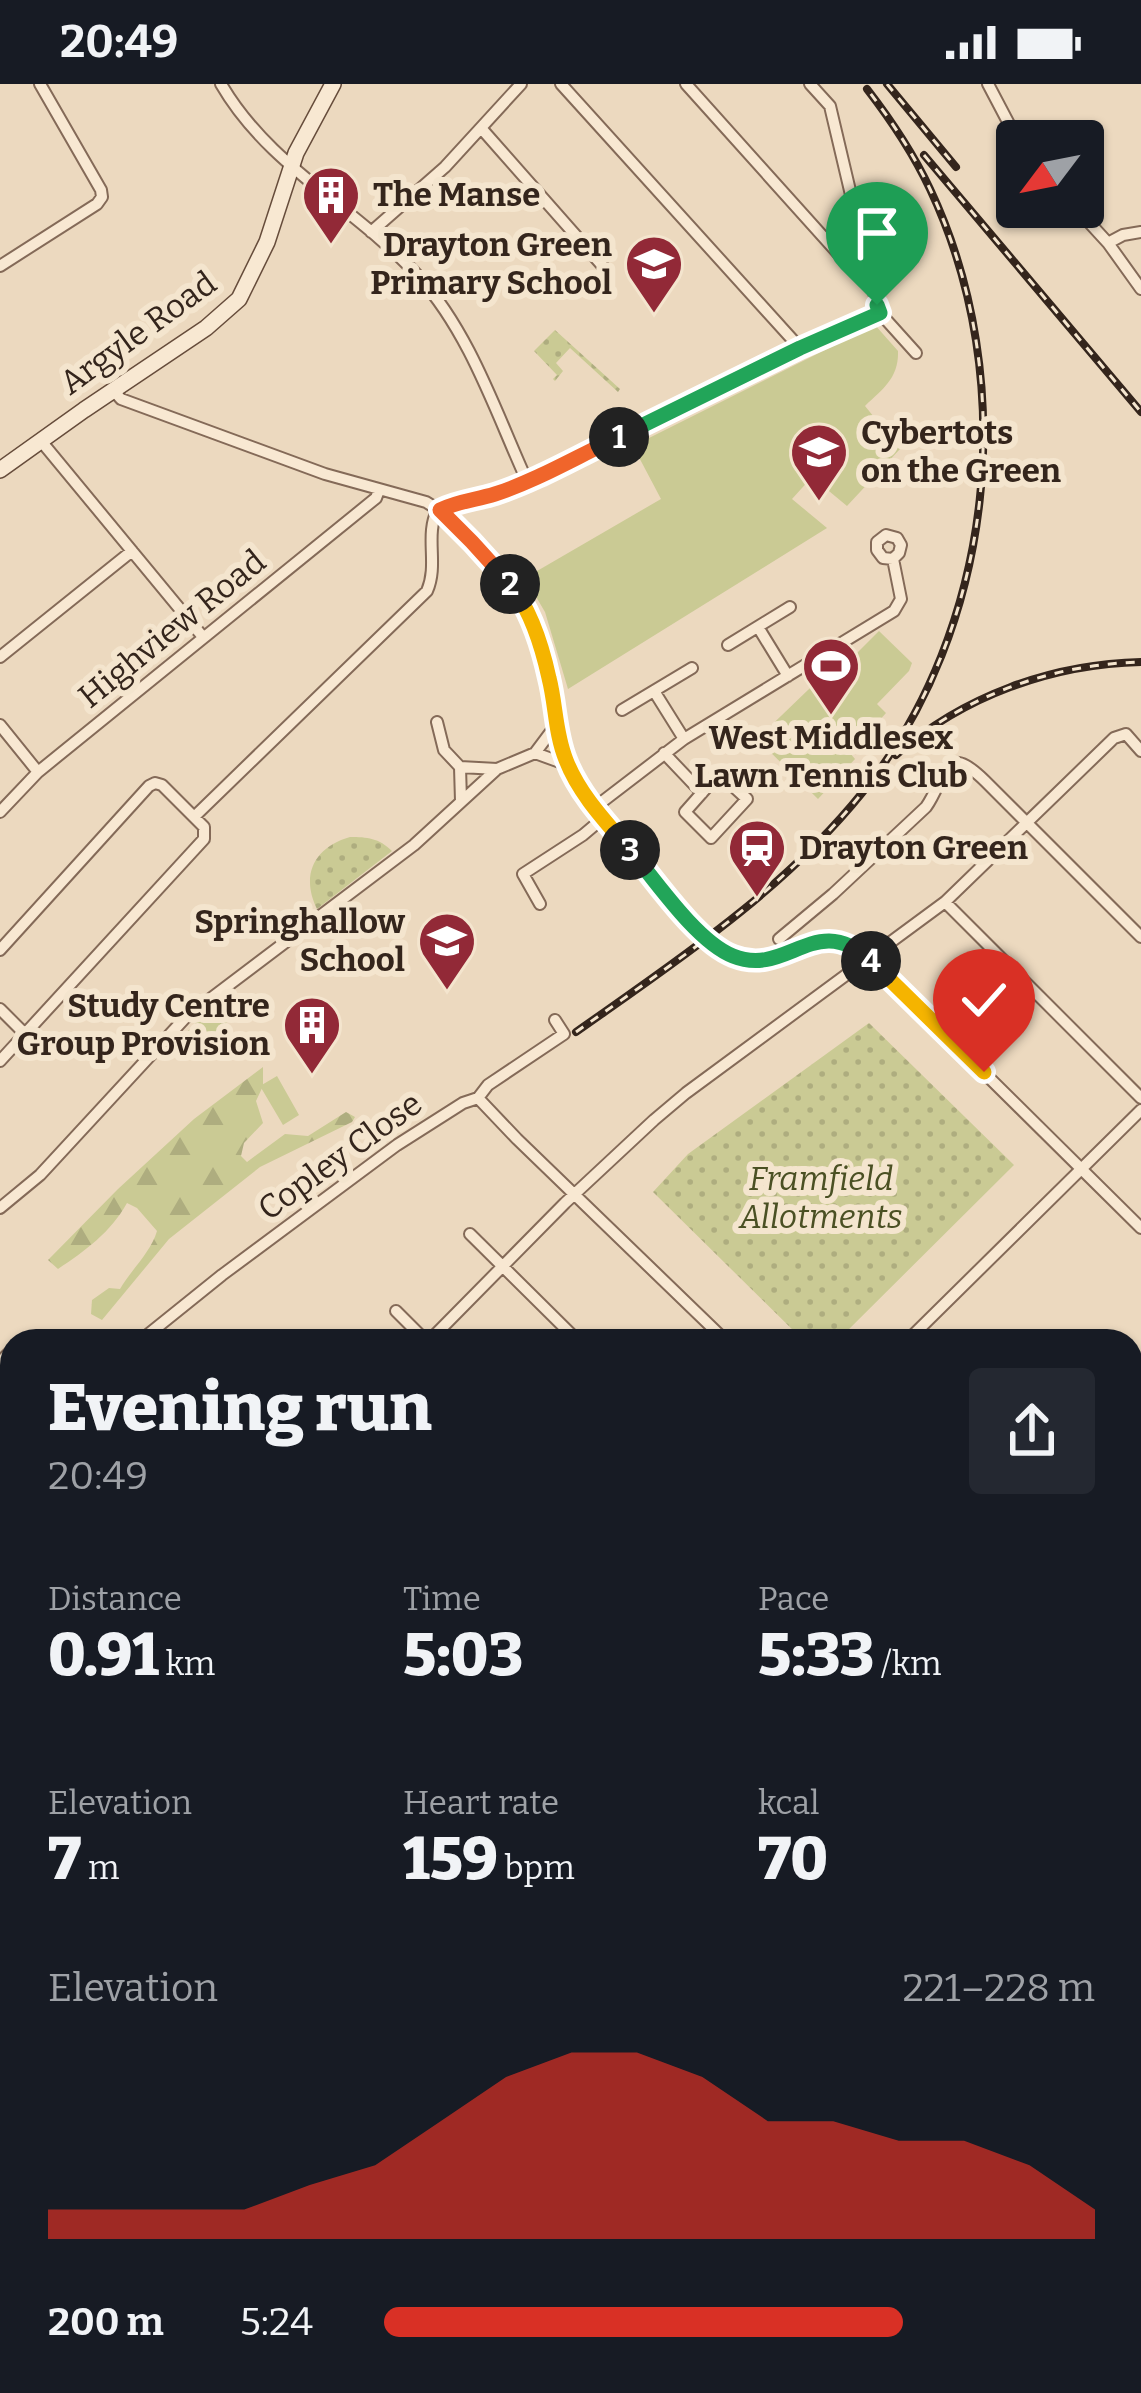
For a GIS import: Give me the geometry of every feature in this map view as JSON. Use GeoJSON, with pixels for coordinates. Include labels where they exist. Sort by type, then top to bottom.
{"type":"FeatureCollection","features":[{"type":"Feature","properties":{"kind":"main road","name":"Argyle Road"},"geometry":{"type":"LineString","coordinates":[[0,470],[206,328],[239,299],[267,242],[290,167],[333,84]]}},
{"type":"Feature","properties":{"kind":"street"},"geometry":{"type":"LineString","coordinates":[[0,266],[102,197],[40,84]]}},
{"type":"Feature","properties":{"kind":"street"},"geometry":{"type":"LineString","coordinates":[[221,84],[235,109],[290,167],[422,280],[458,331],[527,481]]}},
{"type":"Feature","properties":{"kind":"street"},"geometry":{"type":"LineString","coordinates":[[371,232],[445,167],[521,84]]}},
{"type":"Feature","properties":{"kind":"street"},"geometry":{"type":"LineString","coordinates":[[562,84],[800,348]]}},
{"type":"Feature","properties":{"kind":"street"},"geometry":{"type":"LineString","coordinates":[[686,84],[844,260],[868,272]]}},
{"type":"Feature","properties":{"kind":"street"},"geometry":{"type":"LineString","coordinates":[[810,84],[830,106],[880,313],[916,352]]}},
{"type":"Feature","properties":{"kind":"street"},"geometry":{"type":"LineString","coordinates":[[988,84],[1007,120]]}},
{"type":"Feature","properties":{"kind":"street"},"geometry":{"type":"LineString","coordinates":[[481,128],[608,272]]}},
{"type":"Feature","properties":{"kind":"street"},"geometry":{"type":"LineString","coordinates":[[1094,228],[1141,289]]}},
{"type":"Feature","properties":{"kind":"street"},"geometry":{"type":"LineString","coordinates":[[1108,243],[1141,232]]}},
{"type":"Feature","properties":{"kind":"street"},"geometry":{"type":"LineString","coordinates":[[194,817],[427,591],[433,575],[431,522],[439,510],[527,481],[880,313]]}},
{"type":"Feature","properties":{"kind":"street"},"geometry":{"type":"LineString","coordinates":[[113,390],[121,399],[439,510],[518,595],[532,621],[549,677],[568,765],[598,813],[691,922],[714,944],[743,959],[761,960],[832,940],[854,946],[1141,1228]]}},
{"type":"Feature","properties":{"kind":"street"},"geometry":{"type":"LineString","coordinates":[[41,441],[203,638]]}},
{"type":"Feature","properties":{"kind":"street","name":"Highview Road"},"geometry":{"type":"LineString","coordinates":[[0,812],[38,772],[376,498],[380,490]]}},
{"type":"Feature","properties":{"kind":"street"},"geometry":{"type":"LineString","coordinates":[[0,657],[132,551]]}},
{"type":"Feature","properties":{"kind":"street"},"geometry":{"type":"LineString","coordinates":[[540,904],[523,874],[584,835],[598,813],[664,753],[899,606],[893,559]]}},
{"type":"Feature","properties":{"kind":"street"},"geometry":{"type":"LineString","coordinates":[[728,645],[790,607]]}},
{"type":"Feature","properties":{"kind":"street"},"geometry":{"type":"LineString","coordinates":[[758,627],[788,676]]}},
{"type":"Feature","properties":{"kind":"street"},"geometry":{"type":"LineString","coordinates":[[622,710],[692,668]]}},
{"type":"Feature","properties":{"kind":"street"},"geometry":{"type":"LineString","coordinates":[[654,691],[684,739]]}},
{"type":"Feature","properties":{"kind":"street"},"geometry":{"type":"LineString","coordinates":[[436,722],[444,750],[460,767],[460,801]]}},
{"type":"Feature","properties":{"kind":"street"},"geometry":{"type":"LineString","coordinates":[[0,725],[38,772]]}},
{"type":"Feature","properties":{"kind":"street"},"geometry":{"type":"LineString","coordinates":[[0,1208],[40,1175],[185,1018],[414,845],[497,769],[535,754],[556,725]]}},
{"type":"Feature","properties":{"kind":"street"},"geometry":{"type":"LineString","coordinates":[[439,1329],[565,1203],[686,1093],[945,902],[1114,738],[1126,734],[1141,751]]}},
{"type":"Feature","properties":{"kind":"street"},"geometry":{"type":"LineString","coordinates":[[664,753],[702,793]]}},
{"type":"Feature","properties":{"kind":"street"},"geometry":{"type":"LineString","coordinates":[[535,754],[568,765]]}},
{"type":"Feature","properties":{"kind":"street"},"geometry":{"type":"LineString","coordinates":[[779,939],[926,807],[943,771],[961,762],[1141,937]]}},
{"type":"Feature","properties":{"kind":"street"},"geometry":{"type":"LineString","coordinates":[[460,767],[497,769]]}},
{"type":"Feature","properties":{"kind":"street"},"geometry":{"type":"LineString","coordinates":[[721,775],[747,799],[711,838],[685,812],[702,793],[721,775]]}},
{"type":"Feature","properties":{"kind":"street"},"geometry":{"type":"LineString","coordinates":[[0,950],[149,786],[162,785],[204,827],[204,838],[0,1061]]}},
{"type":"Feature","properties":{"kind":"street"},"geometry":{"type":"LineString","coordinates":[[945,902],[1141,1098]]}},
{"type":"Feature","properties":{"kind":"street"},"geometry":{"type":"LineString","coordinates":[[0,1009],[25,1034]]}},
{"type":"Feature","properties":{"kind":"street","name":"Copley Close"},"geometry":{"type":"LineString","coordinates":[[155,1329],[398,1145],[463,1102],[478,1098],[488,1085],[564,1034],[555,1020]]}},
{"type":"Feature","properties":{"kind":"street"},"geometry":{"type":"LineString","coordinates":[[478,1098],[714,1329]]}},
{"type":"Feature","properties":{"kind":"street"},"geometry":{"type":"LineString","coordinates":[[919,1329],[1141,1110]]}},
{"type":"Feature","properties":{"kind":"street"},"geometry":{"type":"LineString","coordinates":[[470,1234],[566,1329]]}},
{"type":"Feature","properties":{"kind":"street"},"geometry":{"type":"LineString","coordinates":[[396,1311],[415,1329]]}},
{"type":"Feature","properties":{"kind":"green space"},"geometry":{"type":"Polygon","coordinates":[[[875,325],[898,351],[898,360],[889,382],[865,406],[900,449],[847,506],[812,477],[792,499],[827,528],[568,689],[545,612],[525,578],[661,499],[633,446],[875,325]]]}},
{"type":"Feature","properties":{"kind":"green space"},"geometry":{"type":"Polygon","coordinates":[[[555,330],[618,392],[570,348],[556,363],[563,371],[555,381],[557,375],[534,351],[555,330]]]}},
{"type":"Feature","properties":{"kind":"green space","name":"West Middlesex Lawn Tennis Club"},"geometry":{"type":"Polygon","coordinates":[[[879,631],[912,663],[877,704],[886,713],[850,753],[855,759],[818,799],[757,739],[835,664],[841,669],[879,631]]]}},
{"type":"Feature","properties":{"kind":"green space"},"geometry":{"type":"Polygon","coordinates":[[[350,837],[372,839],[392,851],[317,909],[310,884],[314,864],[328,848],[350,837]]]}},
{"type":"Feature","properties":{"kind":"green space"},"geometry":{"type":"Polygon","coordinates":[[[233,992],[230,1016],[216,1034],[196,1045],[172,1048],[204,1014],[233,992]]]}},
{"type":"Feature","properties":{"kind":"green space","name":"Framfield Allotments"},"geometry":{"type":"Polygon","coordinates":[[[869,1023],[1014,1165],[849,1329],[792,1329],[653,1192],[688,1154],[869,1023]]]}},
{"type":"Feature","properties":{"kind":"green space"},"geometry":{"type":"Polygon","coordinates":[[[263,1067],[263,1086],[256,1101],[263,1123],[244,1143],[241,1156],[247,1162],[285,1134],[308,1136],[346,1112],[355,1117],[260,1167],[169,1239],[102,1320],[91,1314],[92,1300],[109,1288],[120,1289],[157,1231],[127,1203],[105,1232],[78,1255],[58,1269],[48,1260],[194,1119],[263,1067]]]}},
{"type":"Feature","properties":{"kind":"green space"},"geometry":{"type":"Polygon","coordinates":[[[277,1076],[299,1115],[283,1125],[260,1086],[277,1076]]]}},
{"type":"Feature","properties":{"kind":"railway"},"geometry":{"type":"LineString","coordinates":[[887,84],[956,167]]}},
{"type":"Feature","properties":{"kind":"railway"},"geometry":{"type":"LineString","coordinates":[[576,1032],[764,893],[862,793],[907,728],[941,656],[966,580],[980,501],[983,421],[976,341],[958,263],[930,189],[867,89]]}},
{"type":"Feature","properties":{"kind":"railway"},"geometry":{"type":"LineString","coordinates":[[924,155],[1141,412]]}},
{"type":"Feature","properties":{"kind":"railway"},"geometry":{"type":"LineString","coordinates":[[896,755],[950,716],[1010,687],[1075,669],[1141,662]]}},
{"type":"Feature","properties":{"kind":"place","name":"The Manse"},"geometry":{"type":"Point","coordinates":[331,246]}},
{"type":"Feature","properties":{"kind":"place","name":"Drayton Green Primary School"},"geometry":{"type":"Point","coordinates":[654,315]}},
{"type":"Feature","properties":{"kind":"place","name":"Cybertots on the Green"},"geometry":{"type":"Point","coordinates":[819,503]}},
{"type":"Feature","properties":{"kind":"place","name":"West Middlesex Lawn Tennis Club"},"geometry":{"type":"Point","coordinates":[831,717]}},
{"type":"Feature","properties":{"kind":"place","name":"Drayton Green"},"geometry":{"type":"Point","coordinates":[757,899]}},
{"type":"Feature","properties":{"kind":"place","name":"Springhallow School"},"geometry":{"type":"Point","coordinates":[447,992]}},
{"type":"Feature","properties":{"kind":"place","name":"Study Centre Group Provision"},"geometry":{"type":"Point","coordinates":[312,1076]}},
{"type":"Feature","properties":{"kind":"route"},"geometry":{"type":"LineString","coordinates":[[877,305],[880,313],[527,481],[440,510],[496,567],[532,621],[564,755],[582,791],[691,922],[718,948],[743,959],[761,960],[824,940],[854,946],[984,1072]]}}]}
